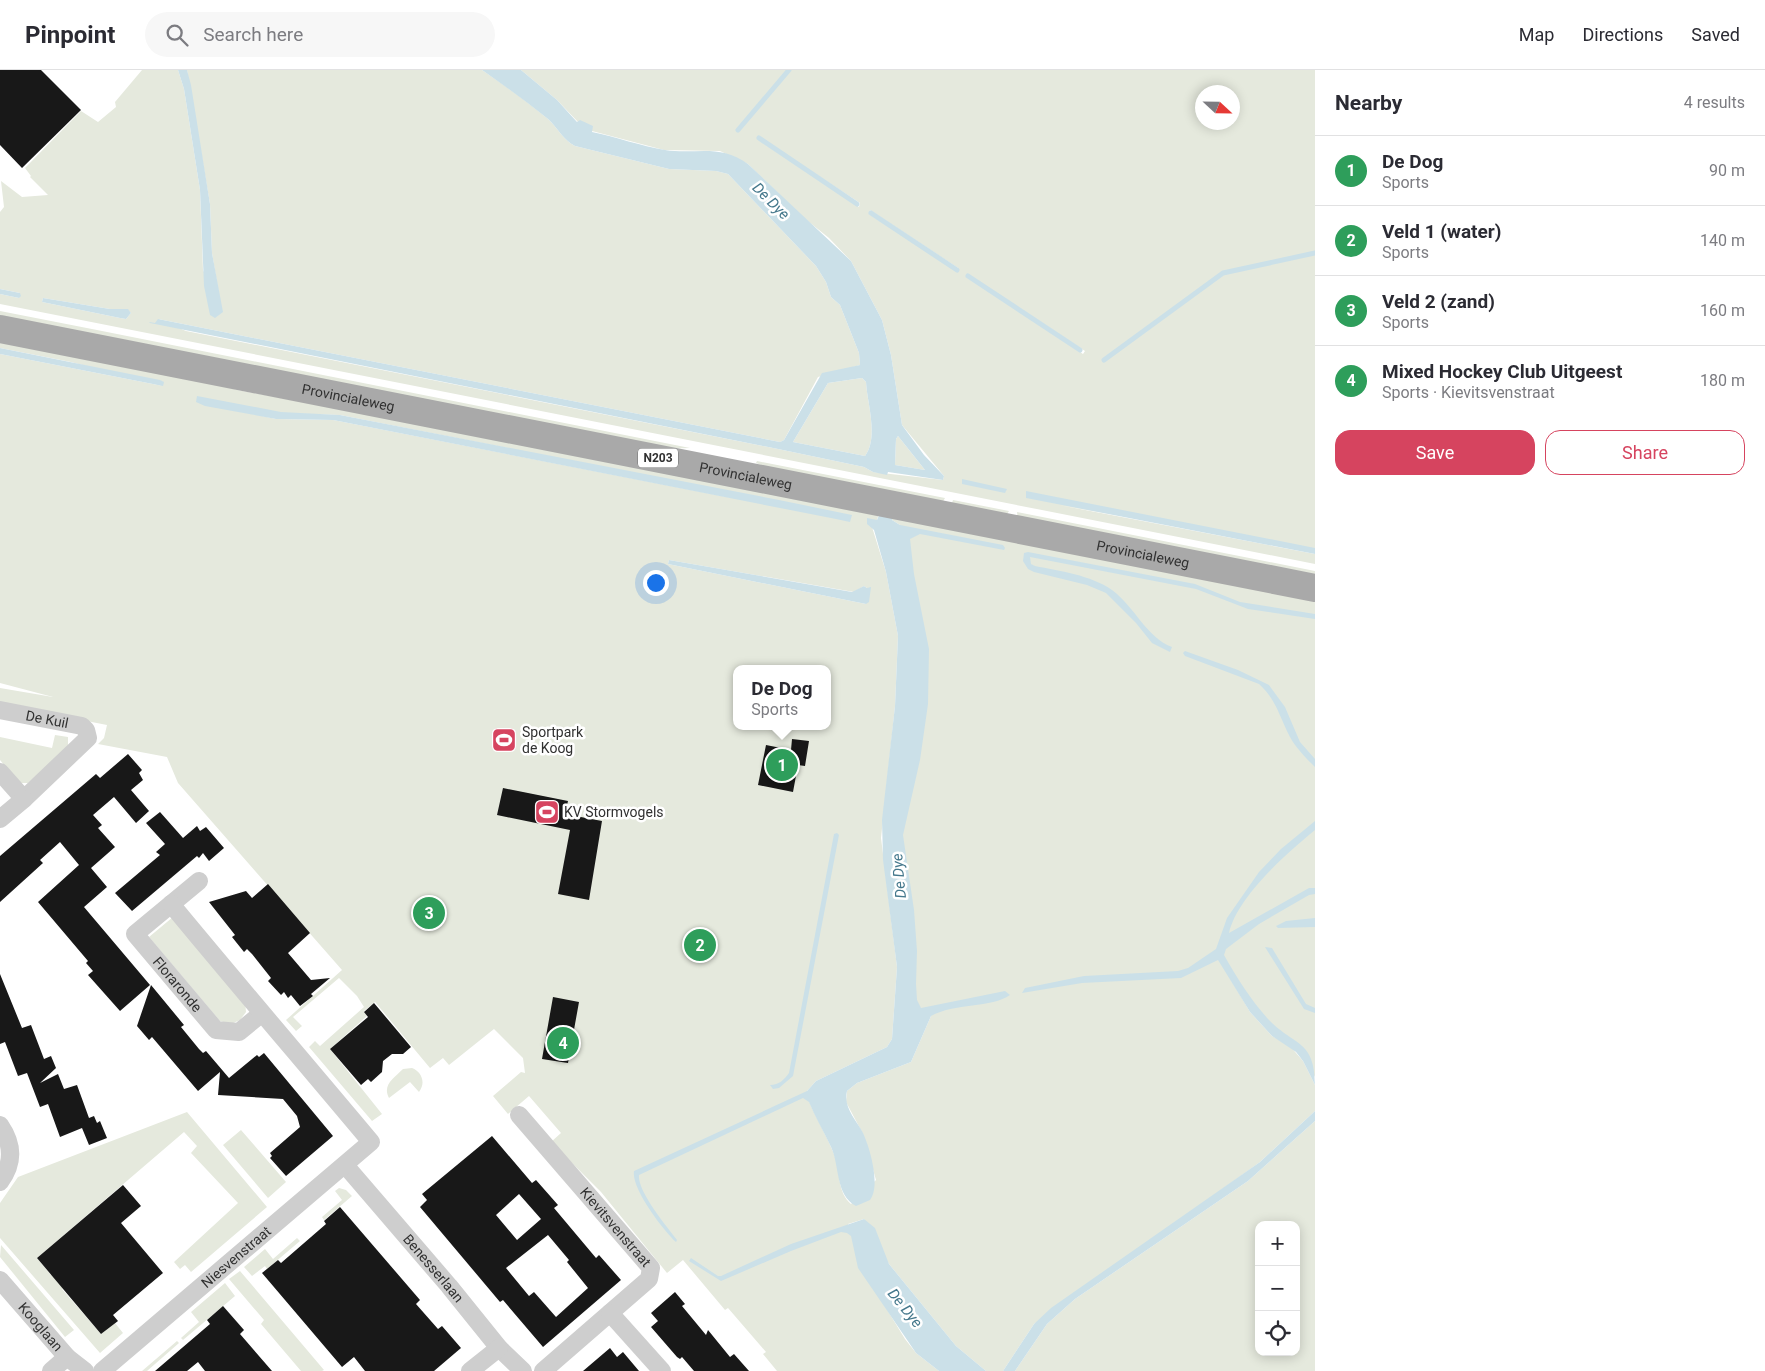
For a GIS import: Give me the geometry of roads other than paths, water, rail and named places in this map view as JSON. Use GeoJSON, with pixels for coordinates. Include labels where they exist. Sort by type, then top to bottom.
{"type":"FeatureCollection","features":[{"type":"Feature","properties":{"kind":"main road","name":"Provincialeweg"},"geometry":{"type":"LineString","coordinates":[[0,329],[1315,588]]}},
{"type":"Feature","properties":{"kind":"street","name":"De Kuil"},"geometry":{"type":"LineString","coordinates":[[0,710],[82,726],[86,730],[88,738],[24,799],[0,819]]}},
{"type":"Feature","properties":{"kind":"street"},"geometry":{"type":"LineString","coordinates":[[0,772],[24,799]]}},
{"type":"Feature","properties":{"kind":"street","name":"Floraronde"},"geometry":{"type":"LineString","coordinates":[[199,880],[135,934],[216,1030],[239,1032],[261,1014]]}},
{"type":"Feature","properties":{"kind":"street"},"geometry":{"type":"LineString","coordinates":[[171,904],[261,1014]]}},
{"type":"Feature","properties":{"kind":"street","name":"Niesvenstraat"},"geometry":{"type":"LineString","coordinates":[[102,1371],[371,1142],[290,1045],[261,1014]]}},
{"type":"Feature","properties":{"kind":"street","name":"Kievitsvenstraat"},"geometry":{"type":"LineString","coordinates":[[519,1115],[651,1268],[649,1279],[543,1371]]}},
{"type":"Feature","properties":{"kind":"street"},"geometry":{"type":"LineString","coordinates":[[0,1125],[9,1139],[11,1150],[7,1172],[0,1182]]}},
{"type":"Feature","properties":{"kind":"street","name":"Benesserlaan"},"geometry":{"type":"LineString","coordinates":[[345,1165],[449,1286],[499,1348],[523,1371]]}},
{"type":"Feature","properties":{"kind":"street","name":"Kooglaan"},"geometry":{"type":"LineString","coordinates":[[0,1280],[67,1357],[85,1371]]}},
{"type":"Feature","properties":{"kind":"street"},"geometry":{"type":"LineString","coordinates":[[610,1313],[662,1371]]}},
{"type":"Feature","properties":{"kind":"street"},"geometry":{"type":"LineString","coordinates":[[470,1371],[499,1348]]}},
{"type":"Feature","properties":{"kind":"street"},"geometry":{"type":"LineString","coordinates":[[51,1371],[67,1357]]}},
{"type":"Feature","properties":{"kind":"water"},"geometry":{"type":"Polygon","coordinates":[[[178,70],[187,70],[191,85],[210,204],[212,253],[223,312],[215,318],[210,315],[204,286],[200,190],[184,89],[178,70]]]}},
{"type":"Feature","properties":{"kind":"water","name":"De Dye"},"geometry":{"type":"Polygon","coordinates":[[[482,70],[521,70],[557,100],[577,122],[580,120],[593,126],[592,132],[665,150],[707,151],[727,154],[748,164],[851,261],[882,320],[891,355],[902,425],[924,455],[944,476],[943,480],[888,472],[887,475],[873,472],[864,467],[778,449],[149,322],[155,323],[158,319],[780,442],[784,440],[822,373],[860,365],[859,353],[840,305],[831,297],[826,282],[816,266],[728,174],[716,171],[669,169],[575,146],[567,141],[548,119],[482,70]],[[862,378],[828,383],[793,442],[865,456],[869,448],[872,430],[866,382],[862,378]],[[898,436],[896,439],[895,465],[925,470],[898,436]]]}},
{"type":"Feature","properties":{"kind":"water"},"geometry":{"type":"Polygon","coordinates":[[[0,289],[20,293],[21,296],[19,298],[0,294],[0,289]]]}},
{"type":"Feature","properties":{"kind":"water"},"geometry":{"type":"Polygon","coordinates":[[[43,298],[110,309],[128,309],[131,313],[126,319],[120,318],[42,302],[43,298]]]}},
{"type":"Feature","properties":{"kind":"water"},"geometry":{"type":"Polygon","coordinates":[[[0,348],[164,382],[163,386],[0,354],[0,348]]]}},
{"type":"Feature","properties":{"kind":"water"},"geometry":{"type":"Polygon","coordinates":[[[197,396],[281,412],[340,415],[852,515],[850,522],[333,420],[276,419],[205,406],[196,402],[197,396]]]}},
{"type":"Feature","properties":{"kind":"water"},"geometry":{"type":"Polygon","coordinates":[[[962,479],[1007,489],[1005,493],[962,484],[962,479]]]}},
{"type":"Feature","properties":{"kind":"water"},"geometry":{"type":"Polygon","coordinates":[[[1026,491],[1315,548],[1315,554],[1026,498],[1026,491]]]}},
{"type":"Feature","properties":{"kind":"water","name":"De Dye"},"geometry":{"type":"Polygon","coordinates":[[[880,513],[893,515],[892,520],[900,525],[1003,545],[1005,548],[1004,550],[920,534],[910,539],[914,574],[929,649],[928,704],[920,760],[903,835],[914,910],[917,951],[917,1000],[921,1008],[1005,991],[1010,995],[993,1002],[951,1009],[931,1016],[911,1062],[857,1083],[847,1091],[848,1108],[863,1133],[871,1157],[875,1186],[870,1200],[856,1206],[844,1195],[831,1147],[809,1102],[803,1098],[639,1175],[643,1190],[660,1218],[677,1240],[676,1242],[656,1219],[637,1188],[634,1171],[807,1091],[816,1081],[887,1047],[892,1039],[897,967],[883,860],[882,820],[895,706],[898,636],[886,572],[874,530],[867,524],[867,518],[877,520],[880,513]]]}},
{"type":"Feature","properties":{"kind":"water"},"geometry":{"type":"Polygon","coordinates":[[[1028,552],[1195,584],[1240,602],[1315,614],[1315,619],[1248,609],[1196,589],[1030,557],[1031,564],[1035,566],[1085,577],[1112,590],[1155,636],[1172,647],[1170,652],[1152,643],[1136,623],[1106,593],[1087,585],[1028,569],[1023,561],[1024,553],[1028,552]]]}},
{"type":"Feature","properties":{"kind":"water"},"geometry":{"type":"Polygon","coordinates":[[[669,560],[852,592],[864,586],[867,588],[871,587],[869,602],[866,604],[668,564],[669,560]]]}},
{"type":"Feature","properties":{"kind":"water"},"geometry":{"type":"Polygon","coordinates":[[[1185,651],[1238,670],[1269,685],[1285,707],[1300,742],[1315,759],[1315,767],[1292,741],[1274,702],[1259,684],[1185,656],[1183,653],[1185,651]]]}},
{"type":"Feature","properties":{"kind":"water"},"geometry":{"type":"Polygon","coordinates":[[[1315,821],[1315,830],[1278,863],[1252,891],[1234,919],[1229,933],[1309,888],[1315,888],[1315,894],[1309,895],[1259,924],[1226,949],[1224,955],[1244,988],[1268,1019],[1307,1051],[1314,1070],[1315,1085],[1303,1061],[1296,1052],[1272,1036],[1250,1012],[1218,960],[1181,978],[1082,983],[1022,993],[1025,988],[1084,976],[1178,971],[1188,968],[1216,949],[1227,918],[1259,872],[1281,849],[1315,821]]]}},
{"type":"Feature","properties":{"kind":"water"},"geometry":{"type":"Polygon","coordinates":[[[837,833],[839,835],[793,1076],[779,1088],[773,1089],[770,1085],[781,1082],[789,1073],[834,834],[837,833]]]}},
{"type":"Feature","properties":{"kind":"water"},"geometry":{"type":"Polygon","coordinates":[[[1315,918],[1315,927],[1278,928],[1276,926],[1286,921],[1315,918]]]}},
{"type":"Feature","properties":{"kind":"water"},"geometry":{"type":"Polygon","coordinates":[[[1265,947],[1272,948],[1306,1004],[1315,1008],[1315,1013],[1304,1009],[1265,947]]]}},
{"type":"Feature","properties":{"kind":"water"},"geometry":{"type":"Polygon","coordinates":[[[1315,1111],[1315,1121],[1248,1181],[1075,1299],[1047,1324],[1015,1371],[1003,1371],[1034,1324],[1051,1308],[1260,1162],[1315,1111]]]}},
{"type":"Feature","properties":{"kind":"water","name":"De Dye"},"geometry":{"type":"Polygon","coordinates":[[[864,1219],[875,1228],[889,1264],[956,1346],[986,1371],[939,1371],[916,1353],[858,1268],[851,1236],[847,1233],[841,1232],[791,1251],[721,1281],[689,1261],[691,1258],[718,1276],[721,1276],[791,1244],[864,1219]]]}},
{"type":"Feature","properties":{"kind":"waterway"},"geometry":{"type":"LineString","coordinates":[[738,130],[789,70]]}},
{"type":"Feature","properties":{"kind":"waterway"},"geometry":{"type":"LineString","coordinates":[[759,138],[857,204]]}},
{"type":"Feature","properties":{"kind":"waterway"},"geometry":{"type":"LineString","coordinates":[[871,213],[957,270]]}},
{"type":"Feature","properties":{"kind":"waterway"},"geometry":{"type":"LineString","coordinates":[[1104,360],[1223,273],[1315,253]]}},
{"type":"Feature","properties":{"kind":"waterway"},"geometry":{"type":"LineString","coordinates":[[968,276],[1080,350]]}},
{"type":"Feature","properties":{"kind":"place","name":"Sportpark de Koog"},"geometry":{"type":"Point","coordinates":[504,740]}},
{"type":"Feature","properties":{"kind":"place","name":"De Dog"},"geometry":{"type":"Point","coordinates":[782,765]}},
{"type":"Feature","properties":{"kind":"place","name":"KV Stormvogels"},"geometry":{"type":"Point","coordinates":[547,812]}},
{"type":"Feature","properties":{"kind":"place","name":"Veld 2 (zand)"},"geometry":{"type":"Point","coordinates":[429,913]}},
{"type":"Feature","properties":{"kind":"place","name":"Veld 1 (water)"},"geometry":{"type":"Point","coordinates":[700,945]}},
{"type":"Feature","properties":{"kind":"place","name":"Mixed Hockey Club Uitgeest"},"geometry":{"type":"Point","coordinates":[563,1043]}}]}
